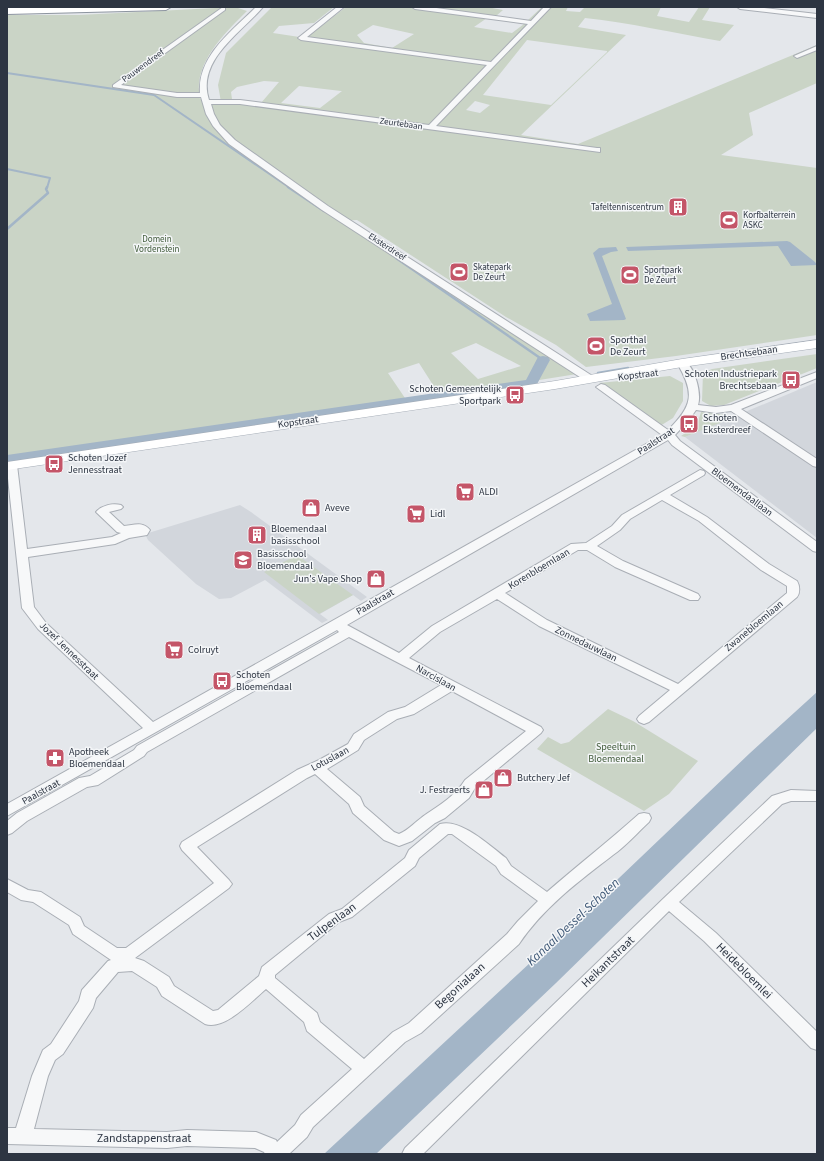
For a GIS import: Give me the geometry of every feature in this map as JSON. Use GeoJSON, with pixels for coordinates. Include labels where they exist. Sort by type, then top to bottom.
{"type":"FeatureCollection","features":[{"type":"Feature","properties":{"kind":"highway"},"geometry":{"type":"LineString","coordinates":[[7,11],[166,7]]}},
{"type":"Feature","properties":{"kind":"main road","name":"Brechtsebaan"},"geometry":{"type":"LineString","coordinates":[[684,366],[817,344]]}},
{"type":"Feature","properties":{"kind":"main road","name":"Brechtsebaan"},"geometry":{"type":"LineString","coordinates":[[684,366],[817,348]]}},
{"type":"Feature","properties":{"kind":"main road","name":"Kopstraat"},"geometry":{"type":"LineString","coordinates":[[10,466],[590,379],[622,377],[684,366]]}},
{"type":"Feature","properties":{"kind":"street"},"geometry":{"type":"LineString","coordinates":[[205,99],[203,84],[207,69],[218,49],[260,7]]}},
{"type":"Feature","properties":{"kind":"street"},"geometry":{"type":"LineString","coordinates":[[341,7],[301,38],[493,64]]}},
{"type":"Feature","properties":{"kind":"street"},"geometry":{"type":"LineString","coordinates":[[415,7],[532,23]]}},
{"type":"Feature","properties":{"kind":"street"},"geometry":{"type":"LineString","coordinates":[[430,128],[548,7]]}},
{"type":"Feature","properties":{"kind":"street"},"geometry":{"type":"LineString","coordinates":[[740,7],[817,16]]}},
{"type":"Feature","properties":{"kind":"street","name":"Pauwendreef"},"geometry":{"type":"LineString","coordinates":[[205,99],[115,86],[224,9]]}},
{"type":"Feature","properties":{"kind":"street"},"geometry":{"type":"LineString","coordinates":[[797,56],[817,48]]}},
{"type":"Feature","properties":{"kind":"street","name":"Zeurtebaan"},"geometry":{"type":"LineString","coordinates":[[205,99],[240,102],[597,150]]}},
{"type":"Feature","properties":{"kind":"street","name":"Eksterdreef"},"geometry":{"type":"LineString","coordinates":[[205,99],[217,126],[232,142],[325,208],[590,379]]}},
{"type":"Feature","properties":{"kind":"street"},"geometry":{"type":"LineString","coordinates":[[684,366],[695,388],[693,407],[716,410],[733,408],[817,374]]}},
{"type":"Feature","properties":{"kind":"street"},"geometry":{"type":"LineString","coordinates":[[601,387],[653,426],[669,435]]}},
{"type":"Feature","properties":{"kind":"street","name":"Paalstraat"},"geometry":{"type":"LineString","coordinates":[[7,811],[152,729],[343,628],[669,435],[689,415],[693,407]]}},
{"type":"Feature","properties":{"kind":"street"},"geometry":{"type":"LineString","coordinates":[[733,408],[817,464]]}},
{"type":"Feature","properties":{"kind":"street","name":"Bloemendaallaan"},"geometry":{"type":"LineString","coordinates":[[669,435],[676,443],[817,548]]}},
{"type":"Feature","properties":{"kind":"street","name":"Jozef Jennesstraat"},"geometry":{"type":"LineString","coordinates":[[10,466],[28,608],[42,626],[152,729]]}},
{"type":"Feature","properties":{"kind":"street","name":"Korenbloemlaan"},"geometry":{"type":"LineString","coordinates":[[401,658],[436,629],[576,547],[589,546],[616,528],[626,517],[700,473]]}},
{"type":"Feature","properties":{"kind":"street","name":"Zwanebloemlaan"},"geometry":{"type":"LineString","coordinates":[[644,719],[793,594],[793,584],[765,567],[703,519],[663,496]]}},
{"type":"Feature","properties":{"kind":"street"},"geometry":{"type":"LineString","coordinates":[[21,554],[115,540],[124,532],[102,512],[106,509],[117,507]]}},
{"type":"Feature","properties":{"kind":"street"},"geometry":{"type":"LineString","coordinates":[[589,546],[619,564],[694,597]]}},
{"type":"Feature","properties":{"kind":"street","name":"Zonnedauwlaan"},"geometry":{"type":"LineString","coordinates":[[498,594],[543,623],[678,689]]}},
{"type":"Feature","properties":{"kind":"street","name":"Paalstraat"},"geometry":{"type":"LineString","coordinates":[[7,829],[22,817],[84,782],[93,780],[139,754],[142,749],[267,677],[273,676],[343,628]]}},
{"type":"Feature","properties":{"kind":"street","name":"Narcislaan"},"geometry":{"type":"LineString","coordinates":[[316,768],[355,801],[358,809],[389,836],[399,840],[407,837],[430,819],[440,814],[464,794],[470,784],[536,730],[450,686],[401,658],[343,628]]}},
{"type":"Feature","properties":{"kind":"street","name":"Lotuslaan"},"geometry":{"type":"LineString","coordinates":[[7,885],[26,896],[36,896],[75,921],[78,930],[116,955],[129,954],[224,884],[186,846],[302,774],[316,768],[353,747],[359,737],[393,715],[409,711],[450,686]]}},
{"type":"Feature","properties":{"kind":"street","name":"Heikantstraat"},"geometry":{"type":"LineString","coordinates":[[411,1154],[669,902],[777,800],[782,796],[817,796]]}},
{"type":"Feature","properties":{"kind":"street","name":"Begonialaan"},"geometry":{"type":"LineString","coordinates":[[275,1154],[301,1131],[307,1121],[399,1036],[415,1028],[513,939],[522,925],[548,900],[594,860],[608,851],[644,818]]}},
{"type":"Feature","properties":{"kind":"street","name":"Tulpenlaan"},"geometry":{"type":"LineString","coordinates":[[15,1136],[49,1055],[57,1049],[87,1003],[88,995],[114,966],[132,964],[138,966],[163,982],[166,990],[211,1019],[223,1015],[266,980],[268,972],[334,918],[347,913],[410,862],[414,854],[445,828],[455,829],[494,857],[506,870],[548,900]]}},
{"type":"Feature","properties":{"kind":"street","name":"Heidebloemlei"},"geometry":{"type":"LineString","coordinates":[[669,902],[720,948],[817,1043]]}},
{"type":"Feature","properties":{"kind":"street"},"geometry":{"type":"LineString","coordinates":[[266,980],[310,1018],[313,1026],[364,1069]]}},
{"type":"Feature","properties":{"kind":"street","name":"Zandstappenstraat"},"geometry":{"type":"LineString","coordinates":[[15,1136],[167,1140],[188,1138],[256,1140],[270,1146],[275,1154]]}},
{"type":"Feature","properties":{"kind":"shaded area"},"geometry":{"type":"Polygon","coordinates":[[[817,382],[817,538],[685,437],[817,382]]]}},
{"type":"Feature","properties":{"kind":"shaded area","name":"Basisschool Bloemendaal"},"geometry":{"type":"Polygon","coordinates":[[[240,505],[367,597],[361,601],[353,595],[320,614],[328,620],[322,623],[265,580],[231,598],[219,599],[196,584],[148,540],[145,534],[240,505]]]}},
{"type":"Feature","properties":{"kind":"green space","name":"Domein Vordenstein"},"geometry":{"type":"Polygon","coordinates":[[[235,7],[247,11],[220,39],[212,50],[201,74],[199,86],[200,99],[221,102],[218,85],[226,53],[272,7],[334,7],[314,23],[279,26],[273,33],[306,38],[346,7],[487,7],[503,10],[496,16],[527,21],[542,7],[568,7],[566,11],[580,12],[584,8],[581,7],[661,7],[657,16],[689,22],[699,7],[710,7],[702,20],[734,25],[720,41],[636,25],[585,18],[578,27],[626,35],[521,135],[578,144],[817,45],[817,83],[749,113],[753,135],[721,155],[817,168],[817,335],[676,356],[586,367],[556,345],[506,317],[357,220],[339,221],[577,374],[440,396],[419,363],[388,373],[407,401],[7,460],[7,15],[79,15],[235,7]],[[487,18],[474,27],[512,33],[524,24],[487,18]],[[373,25],[357,35],[364,43],[392,48],[414,34],[373,25]],[[527,40],[483,95],[551,105],[607,51],[527,40]],[[264,81],[237,87],[231,92],[232,99],[261,103],[279,82],[264,81]],[[299,86],[281,103],[320,108],[342,91],[299,86]],[[475,101],[466,110],[480,113],[490,105],[475,101]],[[476,343],[451,353],[478,379],[521,366],[476,343]]]}},
{"type":"Feature","properties":{"kind":"green space"},"geometry":{"type":"Polygon","coordinates":[[[817,354],[817,368],[724,405],[711,406],[702,401],[703,373],[712,369],[817,354]]]}},
{"type":"Feature","properties":{"kind":"green space"},"geometry":{"type":"Polygon","coordinates":[[[670,376],[683,383],[683,401],[673,418],[660,426],[599,383],[670,376]]]}},
{"type":"Feature","properties":{"kind":"green space"},"geometry":{"type":"Polygon","coordinates":[[[701,412],[737,416],[685,437],[681,436],[697,425],[701,412]]]}},
{"type":"Feature","properties":{"kind":"green space"},"geometry":{"type":"Polygon","coordinates":[[[297,555],[353,595],[319,614],[264,572],[297,555]]]}},
{"type":"Feature","properties":{"kind":"green space","name":"Speeltuin Bloemendaal"},"geometry":{"type":"Polygon","coordinates":[[[608,709],[633,721],[698,761],[669,794],[644,811],[537,749],[548,737],[561,744],[569,742],[608,709]]]}},
{"type":"Feature","properties":{"kind":"water"},"geometry":{"type":"Polygon","coordinates":[[[787,241],[817,265],[791,266],[778,246],[628,251],[626,247],[787,241]]]}},
{"type":"Feature","properties":{"kind":"water"},"geometry":{"type":"Polygon","coordinates":[[[616,247],[618,251],[602,256],[626,319],[590,321],[587,314],[612,304],[593,253],[599,248],[616,247]]]}},
{"type":"Feature","properties":{"kind":"water","name":"Kanaal Dessel-Schoten"},"geometry":{"type":"Polygon","coordinates":[[[817,692],[817,728],[556,983],[376,1154],[324,1154],[531,962],[750,753],[817,692]]]}},
{"type":"Feature","properties":{"kind":"waterway"},"geometry":{"type":"LineString","coordinates":[[7,73],[154,95],[290,188]]}},
{"type":"Feature","properties":{"kind":"waterway"},"geometry":{"type":"LineString","coordinates":[[7,169],[50,178],[47,188]]}},
{"type":"Feature","properties":{"kind":"waterway"},"geometry":{"type":"LineString","coordinates":[[7,229],[48,193],[46,189],[47,187]]}},
{"type":"Feature","properties":{"kind":"waterway"},"geometry":{"type":"LineString","coordinates":[[288,187],[324,211]]}},
{"type":"Feature","properties":{"kind":"waterway"},"geometry":{"type":"LineString","coordinates":[[396,258],[543,360]]}},
{"type":"Feature","properties":{"kind":"waterway"},"geometry":{"type":"LineString","coordinates":[[7,460],[531,383],[543,360]]}},
{"type":"Feature","properties":{"kind":"waterway"},"geometry":{"type":"LineString","coordinates":[[598,373],[628,368]]}},
{"type":"Feature","properties":{"kind":"place","name":"Tafeltenniscentrum"},"geometry":{"type":"Point","coordinates":[678,207]}},
{"type":"Feature","properties":{"kind":"place","name":"Korfbalterrein ASKC"},"geometry":{"type":"Point","coordinates":[729,220]}},
{"type":"Feature","properties":{"kind":"place","name":"Skatepark De Zeurt"},"geometry":{"type":"Point","coordinates":[459,272]}},
{"type":"Feature","properties":{"kind":"place","name":"Sportpark De Zeurt"},"geometry":{"type":"Point","coordinates":[630,275]}},
{"type":"Feature","properties":{"kind":"place","name":"Sporthal De Zeurt"},"geometry":{"type":"Point","coordinates":[596,346]}},
{"type":"Feature","properties":{"kind":"place","name":"Schoten Industriepark Brechtsebaan"},"geometry":{"type":"Point","coordinates":[791,380]}},
{"type":"Feature","properties":{"kind":"place","name":"Schoten Gemeentelijk Sportpark"},"geometry":{"type":"Point","coordinates":[515,395]}},
{"type":"Feature","properties":{"kind":"place","name":"Schoten Eksterdreef"},"geometry":{"type":"Point","coordinates":[689,424]}},
{"type":"Feature","properties":{"kind":"place","name":"Schoten Jozef Jennesstraat"},"geometry":{"type":"Point","coordinates":[54,464]}},
{"type":"Feature","properties":{"kind":"place","name":"ALDI"},"geometry":{"type":"Point","coordinates":[465,492]}},
{"type":"Feature","properties":{"kind":"place","name":"Aveve"},"geometry":{"type":"Point","coordinates":[311,508]}},
{"type":"Feature","properties":{"kind":"place","name":"Lidl"},"geometry":{"type":"Point","coordinates":[416,514]}},
{"type":"Feature","properties":{"kind":"place","name":"Bloemendaal basisschool"},"geometry":{"type":"Point","coordinates":[257,535]}},
{"type":"Feature","properties":{"kind":"place","name":"Basisschool Bloemendaal"},"geometry":{"type":"Point","coordinates":[243,560]}},
{"type":"Feature","properties":{"kind":"place","name":"Jun's Vape Shop"},"geometry":{"type":"Point","coordinates":[376,579]}},
{"type":"Feature","properties":{"kind":"place","name":"Colruyt"},"geometry":{"type":"Point","coordinates":[174,650]}},
{"type":"Feature","properties":{"kind":"place","name":"Schoten Bloemendaal"},"geometry":{"type":"Point","coordinates":[222,681]}},
{"type":"Feature","properties":{"kind":"place","name":"Apotheek Bloemendaal"},"geometry":{"type":"Point","coordinates":[55,758]}},
{"type":"Feature","properties":{"kind":"place","name":"Butchery Jef"},"geometry":{"type":"Point","coordinates":[503,778]}},
{"type":"Feature","properties":{"kind":"place","name":"J. Festraerts"},"geometry":{"type":"Point","coordinates":[484,790]}}]}
